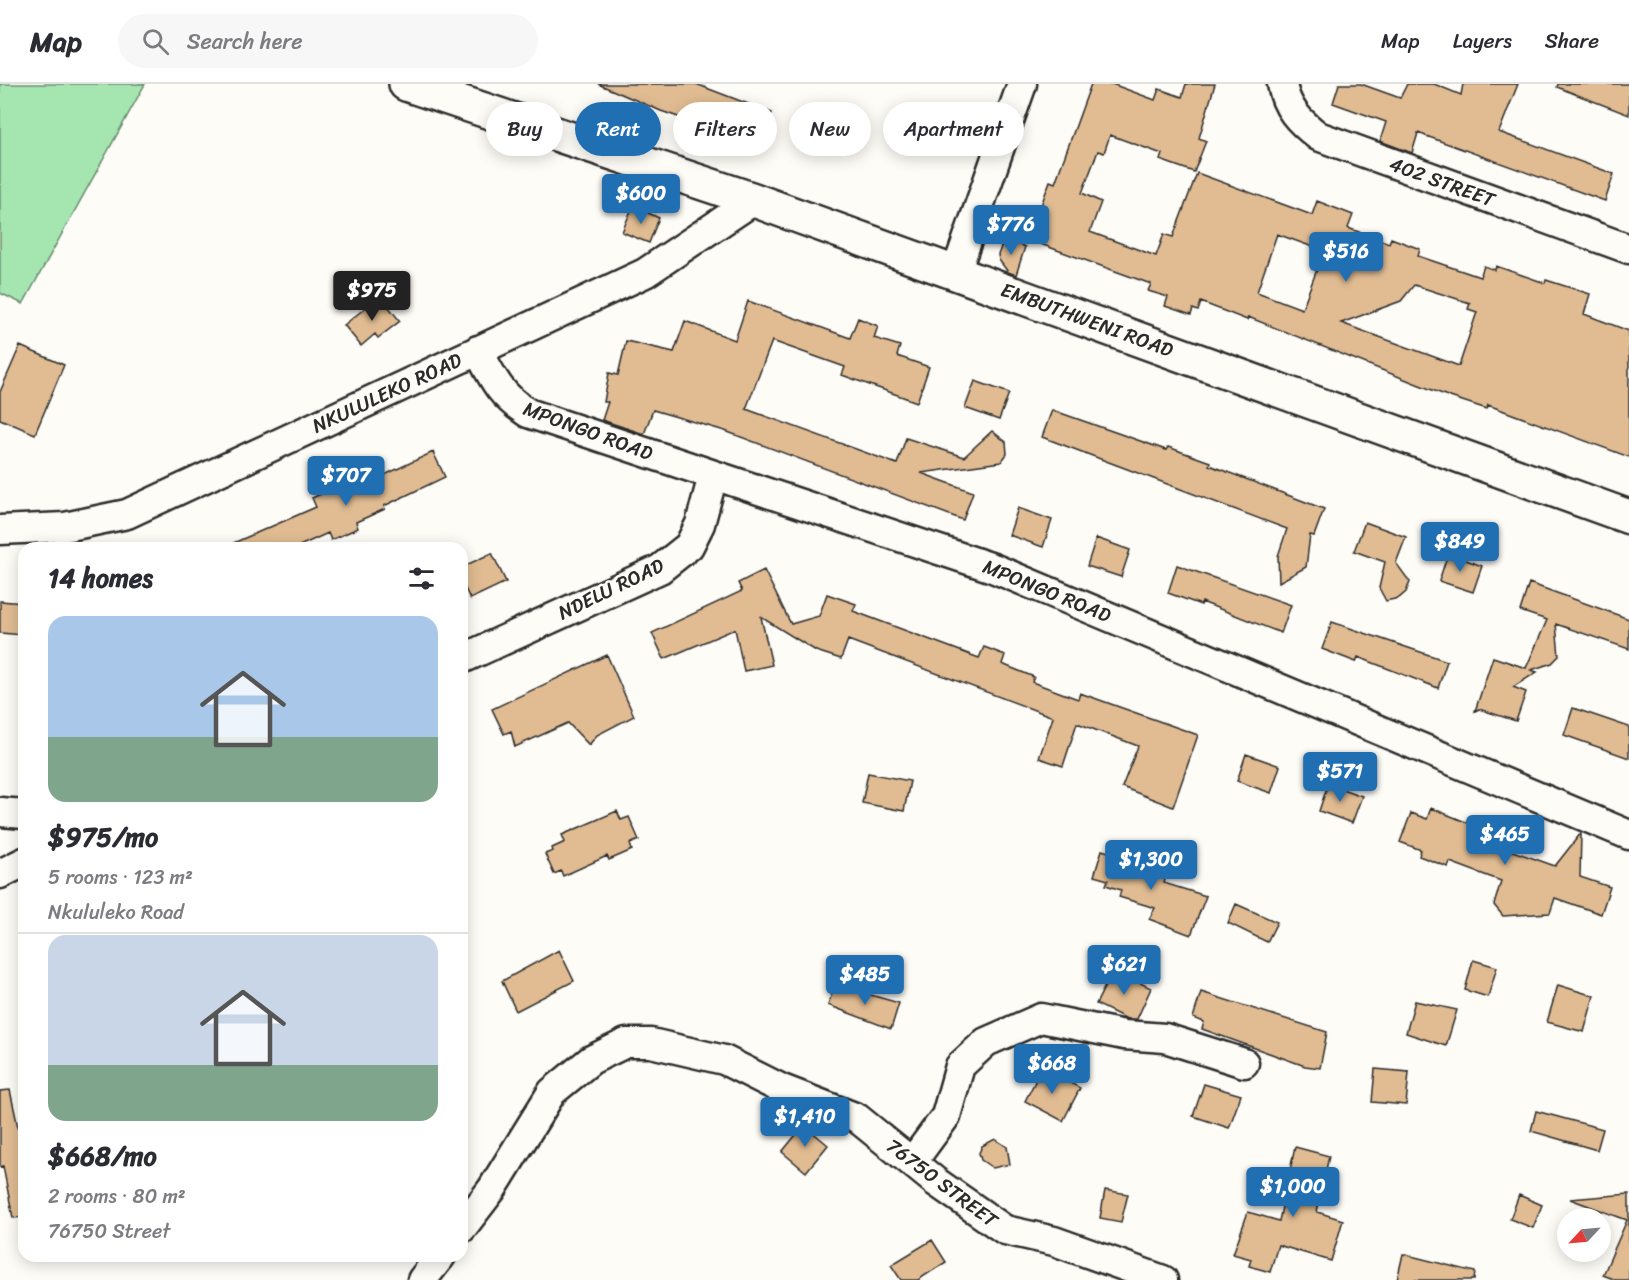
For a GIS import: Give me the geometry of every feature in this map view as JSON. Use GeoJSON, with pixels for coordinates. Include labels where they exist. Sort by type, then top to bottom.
{"type":"FeatureCollection","features":[{"type":"Feature","properties":{"kind":"street","name":"EMBUTHWENI ROAD"},"geometry":{"type":"LineString","coordinates":[[406,84],[754,200],[1629,517]]}},
{"type":"Feature","properties":{"kind":"street"},"geometry":{"type":"LineString","coordinates":[[956,272],[1022,84]]}},
{"type":"Feature","properties":{"kind":"street","name":"402 STREET"},"geometry":{"type":"LineString","coordinates":[[1282,84],[1285,99],[1298,119],[1318,136],[1629,249]]}},
{"type":"Feature","properties":{"kind":"street","name":"NKULULEKO ROAD"},"geometry":{"type":"LineString","coordinates":[[0,530],[65,526],[127,514],[645,273],[754,200]]}},
{"type":"Feature","properties":{"kind":"street","name":"MPONGO ROAD"},"geometry":{"type":"LineString","coordinates":[[478,350],[495,384],[508,400],[528,413],[993,568],[1629,835]]}},
{"type":"Feature","properties":{"kind":"street","name":"NDELU ROAD"},"geometry":{"type":"LineString","coordinates":[[468,656],[660,569],[689,546],[700,524],[713,476]]}},
{"type":"Feature","properties":{"kind":"street"},"geometry":{"type":"LineString","coordinates":[[0,812],[18,814]]}},
{"type":"Feature","properties":{"kind":"street"},"geometry":{"type":"LineString","coordinates":[[0,874],[18,865]]}},
{"type":"Feature","properties":{"kind":"street"},"geometry":{"type":"LineString","coordinates":[[913,1161],[946,1116],[960,1066],[986,1042],[1041,1018],[1124,1035],[1165,1038],[1244,1063]]}},
{"type":"Feature","properties":{"kind":"street","name":"76750 STREET"},"geometry":{"type":"LineString","coordinates":[[468,1220],[492,1189],[552,1092],[591,1060],[626,1043],[651,1043],[724,1060],[782,1089],[858,1118],[968,1206],[1005,1230],[1054,1241],[1163,1280]]}},
{"type":"Feature","properties":{"kind":"street"},"geometry":{"type":"LineString","coordinates":[[423,1280],[436,1262]]}},
{"type":"Feature","properties":{"kind":"green space"},"geometry":{"type":"Polygon","coordinates":[[[0,84],[145,84],[23,304],[0,293],[0,84]]]}},
{"type":"Feature","properties":{"kind":"building"},"geometry":{"type":"Polygon","coordinates":[[[598,84],[696,84],[743,102],[673,102],[673,115],[661,111],[661,102],[640,102],[598,84]]]}},
{"type":"Feature","properties":{"kind":"building"},"geometry":{"type":"Polygon","coordinates":[[[1091,84],[1112,84],[1155,100],[1159,89],[1182,97],[1186,84],[1215,84],[1199,138],[1206,141],[1194,172],[1160,160],[1162,154],[1110,135],[1104,153],[1098,151],[1082,193],[1101,202],[1090,232],[1156,256],[1164,234],[1173,237],[1197,173],[1312,215],[1317,201],[1353,215],[1348,228],[1389,243],[1391,238],[1420,249],[1418,256],[1480,277],[1484,266],[1495,270],[1496,266],[1545,283],[1546,280],[1590,294],[1584,314],[1629,331],[1629,457],[1488,405],[1487,409],[1450,397],[1248,317],[1247,320],[1201,302],[1198,311],[1193,309],[1191,315],[1165,306],[1168,297],[1148,291],[1151,284],[1021,237],[1032,206],[1040,208],[1050,181],[1055,183],[1091,84]],[[1277,234],[1257,292],[1302,309],[1324,251],[1277,234]],[[1414,285],[1401,301],[1341,323],[1459,366],[1477,312],[1468,309],[1470,303],[1414,285]]]}},
{"type":"Feature","properties":{"kind":"building"},"geometry":{"type":"Polygon","coordinates":[[[1339,84],[1361,84],[1400,98],[1407,84],[1434,84],[1461,95],[1463,84],[1518,84],[1499,132],[1614,174],[1605,201],[1418,133],[1412,153],[1380,141],[1386,122],[1333,103],[1339,84]]]}},
{"type":"Feature","properties":{"kind":"building"},"geometry":{"type":"Polygon","coordinates":[[[1558,84],[1629,84],[1629,115],[1557,87],[1558,84]]]}},
{"type":"Feature","properties":{"kind":"building"},"geometry":{"type":"Polygon","coordinates":[[[633,206],[659,218],[649,243],[622,232],[633,206]]]}},
{"type":"Feature","properties":{"kind":"building"},"geometry":{"type":"Polygon","coordinates":[[[1004,239],[1025,247],[1016,275],[1008,272],[999,260],[998,255],[1004,239]]]}},
{"type":"Feature","properties":{"kind":"building"},"geometry":{"type":"Polygon","coordinates":[[[380,296],[400,321],[378,338],[375,334],[361,346],[344,325],[380,296]]]}},
{"type":"Feature","properties":{"kind":"building"},"geometry":{"type":"Polygon","coordinates":[[[748,301],[850,338],[858,318],[878,326],[874,338],[900,346],[897,356],[929,367],[917,402],[842,375],[845,367],[772,341],[746,409],[897,464],[906,438],[964,457],[992,431],[1006,442],[1007,454],[1001,462],[921,473],[973,492],[963,520],[725,431],[653,410],[644,434],[602,420],[608,402],[604,402],[609,373],[618,375],[626,341],[674,352],[685,321],[735,340],[748,301]]]}},
{"type":"Feature","properties":{"kind":"building"},"geometry":{"type":"Polygon","coordinates":[[[20,346],[64,365],[35,434],[0,419],[0,392],[20,346]]]}},
{"type":"Feature","properties":{"kind":"building"},"geometry":{"type":"Polygon","coordinates":[[[975,381],[1009,393],[999,420],[965,408],[975,381]]]}},
{"type":"Feature","properties":{"kind":"building"},"geometry":{"type":"Polygon","coordinates":[[[1052,410],[1166,450],[1168,447],[1210,462],[1209,465],[1324,509],[1314,536],[1310,535],[1306,567],[1279,582],[1278,556],[1287,529],[1042,437],[1052,410]]]}},
{"type":"Feature","properties":{"kind":"building"},"geometry":{"type":"Polygon","coordinates":[[[433,452],[445,477],[384,506],[385,509],[356,522],[358,528],[331,540],[328,533],[308,542],[236,542],[316,507],[312,498],[348,482],[349,486],[370,476],[372,481],[433,452]]]}},
{"type":"Feature","properties":{"kind":"building"},"geometry":{"type":"Polygon","coordinates":[[[1018,508],[1052,520],[1043,547],[1009,535],[1018,508]]]}},
{"type":"Feature","properties":{"kind":"building"},"geometry":{"type":"Polygon","coordinates":[[[1365,522],[1406,537],[1396,563],[1410,582],[1406,592],[1399,598],[1386,601],[1379,588],[1385,562],[1354,551],[1365,522]]]}},
{"type":"Feature","properties":{"kind":"building"},"geometry":{"type":"Polygon","coordinates":[[[1096,538],[1130,550],[1121,577],[1087,566],[1096,538]]]}},
{"type":"Feature","properties":{"kind":"building"},"geometry":{"type":"Polygon","coordinates":[[[492,553],[506,582],[470,599],[468,564],[492,553]]]}},
{"type":"Feature","properties":{"kind":"building"},"geometry":{"type":"Polygon","coordinates":[[[1448,553],[1482,566],[1473,592],[1439,581],[1448,553]]]}},
{"type":"Feature","properties":{"kind":"building"},"geometry":{"type":"Polygon","coordinates":[[[1177,565],[1291,605],[1281,633],[1202,602],[1201,605],[1168,593],[1177,565]]]}},
{"type":"Feature","properties":{"kind":"building"},"geometry":{"type":"Polygon","coordinates":[[[764,570],[791,624],[819,616],[827,594],[856,604],[853,611],[979,658],[984,647],[1005,655],[1002,664],[1034,677],[1032,682],[1078,699],[1080,693],[1198,735],[1173,807],[1122,787],[1138,746],[1077,723],[1063,766],[1039,758],[1053,717],[848,640],[841,659],[816,651],[761,617],[772,665],[744,671],[735,629],[664,659],[652,633],[742,591],[738,583],[764,570]]]}},
{"type":"Feature","properties":{"kind":"building"},"geometry":{"type":"Polygon","coordinates":[[[1529,583],[1629,619],[1629,649],[1556,624],[1559,656],[1552,663],[1531,670],[1537,672],[1513,687],[1526,692],[1516,721],[1479,709],[1475,711],[1493,657],[1526,668],[1547,620],[1520,611],[1529,583]]]}},
{"type":"Feature","properties":{"kind":"building"},"geometry":{"type":"Polygon","coordinates":[[[0,601],[18,602],[18,634],[0,633],[0,601]]]}},
{"type":"Feature","properties":{"kind":"building"},"geometry":{"type":"Polygon","coordinates":[[[1332,622],[1447,661],[1438,688],[1358,657],[1356,662],[1322,649],[1332,622]]]}},
{"type":"Feature","properties":{"kind":"building"},"geometry":{"type":"Polygon","coordinates":[[[607,655],[634,716],[597,735],[589,745],[568,723],[515,747],[511,731],[504,734],[492,709],[607,655]]]}},
{"type":"Feature","properties":{"kind":"building"},"geometry":{"type":"Polygon","coordinates":[[[1573,708],[1629,727],[1629,758],[1564,735],[1573,708]]]}},
{"type":"Feature","properties":{"kind":"building"},"geometry":{"type":"Polygon","coordinates":[[[1246,754],[1280,766],[1271,793],[1237,781],[1246,754]]]}},
{"type":"Feature","properties":{"kind":"building"},"geometry":{"type":"Polygon","coordinates":[[[868,773],[910,781],[904,811],[862,803],[868,773]]]}},
{"type":"Feature","properties":{"kind":"building"},"geometry":{"type":"Polygon","coordinates":[[[1328,784],[1362,796],[1352,823],[1319,811],[1328,784]]]}},
{"type":"Feature","properties":{"kind":"building"},"geometry":{"type":"Polygon","coordinates":[[[1431,808],[1493,833],[1490,843],[1555,866],[1581,833],[1580,877],[1610,887],[1601,914],[1555,898],[1550,913],[1503,916],[1494,905],[1501,881],[1450,862],[1448,867],[1419,856],[1421,850],[1400,842],[1411,813],[1427,819],[1431,808]]]}},
{"type":"Feature","properties":{"kind":"building"},"geometry":{"type":"Polygon","coordinates":[[[617,811],[621,820],[629,817],[639,840],[630,844],[632,850],[609,860],[607,856],[563,876],[561,871],[554,874],[545,854],[565,842],[562,835],[617,811]]]}},
{"type":"Feature","properties":{"kind":"building"},"geometry":{"type":"Polygon","coordinates":[[[1102,850],[1168,870],[1164,883],[1206,896],[1191,935],[1149,919],[1155,908],[1119,897],[1121,890],[1106,885],[1108,880],[1094,876],[1102,850]]]}},
{"type":"Feature","properties":{"kind":"building"},"geometry":{"type":"Polygon","coordinates":[[[1236,904],[1277,922],[1267,942],[1228,923],[1236,904]]]}},
{"type":"Feature","properties":{"kind":"building"},"geometry":{"type":"Polygon","coordinates":[[[559,950],[574,981],[516,1011],[502,981],[559,950]]]}},
{"type":"Feature","properties":{"kind":"building"},"geometry":{"type":"Polygon","coordinates":[[[1473,960],[1497,967],[1488,997],[1465,990],[1473,960]]]}},
{"type":"Feature","properties":{"kind":"building"},"geometry":{"type":"Polygon","coordinates":[[[1113,970],[1151,988],[1137,1019],[1127,1019],[1096,1004],[1113,970]]]}},
{"type":"Feature","properties":{"kind":"building"},"geometry":{"type":"Polygon","coordinates":[[[835,985],[899,1003],[891,1029],[828,1005],[835,985]]]}},
{"type":"Feature","properties":{"kind":"building"},"geometry":{"type":"Polygon","coordinates":[[[1558,985],[1594,996],[1584,1032],[1547,1022],[1558,985]]]}},
{"type":"Feature","properties":{"kind":"building"},"geometry":{"type":"Polygon","coordinates":[[[1201,992],[1327,1032],[1320,1068],[1305,1066],[1202,1029],[1204,1022],[1193,1018],[1201,992]]]}},
{"type":"Feature","properties":{"kind":"building"},"geometry":{"type":"Polygon","coordinates":[[[1415,1001],[1457,1010],[1446,1046],[1406,1033],[1415,1001]]]}},
{"type":"Feature","properties":{"kind":"building"},"geometry":{"type":"Polygon","coordinates":[[[1042,1068],[1080,1088],[1063,1121],[1025,1101],[1042,1068]]]}},
{"type":"Feature","properties":{"kind":"building"},"geometry":{"type":"Polygon","coordinates":[[[1375,1069],[1409,1072],[1406,1105],[1372,1102],[1375,1069]]]}},
{"type":"Feature","properties":{"kind":"building"},"geometry":{"type":"Polygon","coordinates":[[[1204,1084],[1241,1095],[1229,1128],[1193,1116],[1204,1084]]]}},
{"type":"Feature","properties":{"kind":"building"},"geometry":{"type":"Polygon","coordinates":[[[10,1090],[18,1127],[18,1218],[13,1218],[3,1166],[0,1167],[0,1091],[10,1090]]]}},
{"type":"Feature","properties":{"kind":"building"},"geometry":{"type":"Polygon","coordinates":[[[1536,1111],[1603,1129],[1597,1150],[1531,1131],[1536,1111]]]}},
{"type":"Feature","properties":{"kind":"building"},"geometry":{"type":"Polygon","coordinates":[[[804,1125],[828,1145],[806,1172],[782,1152],[804,1125]]]}},
{"type":"Feature","properties":{"kind":"building"},"geometry":{"type":"Polygon","coordinates":[[[995,1139],[1007,1147],[1010,1164],[993,1168],[981,1160],[979,1153],[982,1146],[995,1139]]]}},
{"type":"Feature","properties":{"kind":"building"},"geometry":{"type":"Polygon","coordinates":[[[1295,1147],[1329,1156],[1317,1212],[1343,1220],[1331,1261],[1278,1245],[1270,1272],[1249,1266],[1251,1259],[1233,1254],[1248,1212],[1279,1221],[1295,1147]]]}},
{"type":"Feature","properties":{"kind":"building"},"geometry":{"type":"Polygon","coordinates":[[[1105,1190],[1128,1194],[1121,1222],[1100,1218],[1105,1190]]]}},
{"type":"Feature","properties":{"kind":"building"},"geometry":{"type":"Polygon","coordinates":[[[1629,1194],[1629,1280],[1616,1280],[1603,1275],[1609,1262],[1611,1262],[1611,1257],[1627,1220],[1611,1214],[1611,1208],[1594,1208],[1570,1199],[1629,1194]]]}},
{"type":"Feature","properties":{"kind":"building"},"geometry":{"type":"Polygon","coordinates":[[[1519,1195],[1542,1205],[1533,1228],[1510,1219],[1519,1195]]]}},
{"type":"Feature","properties":{"kind":"building"},"geometry":{"type":"Polygon","coordinates":[[[932,1240],[946,1262],[918,1280],[901,1280],[891,1265],[932,1240]]]}},
{"type":"Feature","properties":{"kind":"building"},"geometry":{"type":"Polygon","coordinates":[[[1403,1254],[1475,1272],[1474,1280],[1397,1280],[1403,1254]]]}}]}
